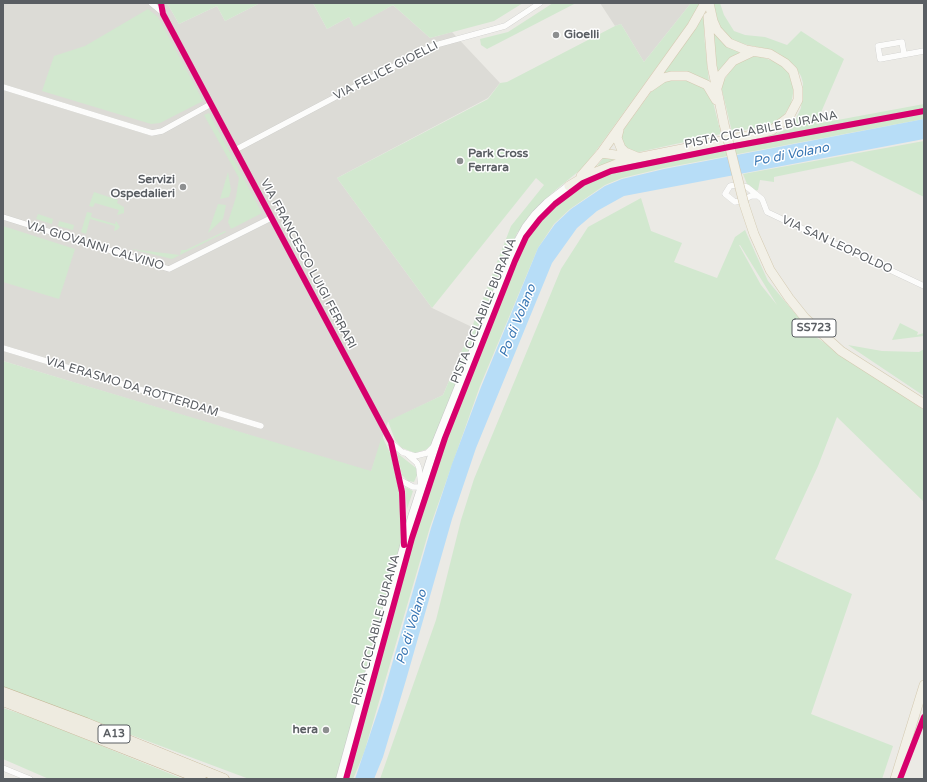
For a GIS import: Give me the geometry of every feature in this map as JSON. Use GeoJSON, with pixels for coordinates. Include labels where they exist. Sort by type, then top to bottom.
{"type":"FeatureCollection","features":[{"type":"Feature","properties":{"kind":"highway","name":"A13"},"geometry":{"type":"LineString","coordinates":[[3,692],[86,723],[224,779]]}},
{"type":"Feature","properties":{"kind":"highway","name":"A13"},"geometry":{"type":"LineString","coordinates":[[3,701],[201,779]]}},
{"type":"Feature","properties":{"kind":"main road"},"geometry":{"type":"LineString","coordinates":[[340,779],[421,487],[436,443],[515,246],[526,227],[546,203],[588,170],[692,26],[705,3]]}},
{"type":"Feature","properties":{"kind":"main road"},"geometry":{"type":"LineString","coordinates":[[569,186],[586,176],[637,158],[762,133],[781,125],[789,118],[796,105],[798,89],[793,71],[786,63],[770,54],[737,47],[723,38],[713,21],[709,3]]}},
{"type":"Feature","properties":{"kind":"main road","name":"SS723"},"geometry":{"type":"LineString","coordinates":[[709,3],[710,50],[716,89],[744,204],[757,241],[770,270],[805,318],[841,351],[924,404]]}},
{"type":"Feature","properties":{"kind":"main road"},"geometry":{"type":"LineString","coordinates":[[716,89],[722,75],[733,61],[755,51]]}},
{"type":"Feature","properties":{"kind":"main road"},"geometry":{"type":"LineString","coordinates":[[640,98],[650,87],[663,78],[671,76],[686,76],[695,78],[707,86],[721,110]]}},
{"type":"Feature","properties":{"kind":"main road"},"geometry":{"type":"LineString","coordinates":[[619,127],[617,138],[621,148],[625,152],[637,158]]}},
{"type":"Feature","properties":{"kind":"main road"},"geometry":{"type":"LineString","coordinates":[[601,153],[637,158]]}},
{"type":"Feature","properties":{"kind":"main road"},"geometry":{"type":"LineString","coordinates":[[895,779],[924,685]]}},
{"type":"Feature","properties":{"kind":"street","name":"VIA FRANCESCO LUIGI FERRARI"},"geometry":{"type":"LineString","coordinates":[[151,3],[163,14]]}},
{"type":"Feature","properties":{"kind":"street","name":"VIA FRANCESCO LUIGI FERRARI"},"geometry":{"type":"LineString","coordinates":[[161,3],[163,14],[391,442],[400,480],[404,514],[404,544]]}},
{"type":"Feature","properties":{"kind":"street","name":"VIA FELICE GIOELLI"},"geometry":{"type":"LineString","coordinates":[[235,150],[432,46],[505,26],[540,3]]}},
{"type":"Feature","properties":{"kind":"street"},"geometry":{"type":"LineString","coordinates":[[904,54],[902,42],[878,46],[880,59],[924,51]]}},
{"type":"Feature","properties":{"kind":"street"},"geometry":{"type":"LineString","coordinates":[[3,87],[152,133],[162,131],[211,104]]}},
{"type":"Feature","properties":{"kind":"street","name":"VIA SAN LEOPOLDO"},"geometry":{"type":"LineString","coordinates":[[758,196],[751,196],[742,201],[735,202],[725,194],[730,186],[736,185],[747,187],[762,199],[767,212],[924,286]]}},
{"type":"Feature","properties":{"kind":"street","name":"VIA GIOVANNI CALVINO"},"geometry":{"type":"LineString","coordinates":[[3,217],[169,269],[272,218]]}},
{"type":"Feature","properties":{"kind":"street","name":"VIA ERASMO DA ROTTERDAM"},"geometry":{"type":"LineString","coordinates":[[3,348],[261,426]]}},
{"type":"Feature","properties":{"kind":"street","name":"VIA FRANCESCO LUIGI FERRARI"},"geometry":{"type":"LineString","coordinates":[[391,442],[417,463],[421,487]]}},
{"type":"Feature","properties":{"kind":"street"},"geometry":{"type":"LineString","coordinates":[[408,455],[415,456],[427,453],[436,443]]}},
{"type":"Feature","properties":{"kind":"street"},"geometry":{"type":"LineString","coordinates":[[400,480],[413,487],[421,487]]}},
{"type":"Feature","properties":{"kind":"street"},"geometry":{"type":"LineString","coordinates":[[3,768],[30,779]]}},
{"type":"Feature","properties":{"kind":"shaded area"},"geometry":{"type":"Polygon","coordinates":[[[3,3],[167,3],[179,24],[217,6],[225,21],[260,3],[313,3],[327,29],[349,17],[354,26],[393,5],[430,38],[452,32],[500,83],[488,98],[337,178],[432,308],[472,327],[443,395],[388,422],[371,472],[3,361],[3,3]]]}},
{"type":"Feature","properties":{"kind":"shaded area"},"geometry":{"type":"Polygon","coordinates":[[[600,3],[691,3],[644,62],[621,24],[615,26],[600,3]]]}},
{"type":"Feature","properties":{"kind":"green space"},"geometry":{"type":"Polygon","coordinates":[[[167,3],[260,3],[225,21],[217,6],[179,24],[167,3]]]}},
{"type":"Feature","properties":{"kind":"green space"},"geometry":{"type":"Polygon","coordinates":[[[313,3],[523,3],[494,21],[430,38],[393,5],[354,27],[349,17],[327,29],[313,3]]]}},
{"type":"Feature","properties":{"kind":"green space"},"geometry":{"type":"Polygon","coordinates":[[[553,3],[576,3],[487,49],[481,45],[480,39],[508,32],[553,3]]]}},
{"type":"Feature","properties":{"kind":"green space","name":"Park Cross Ferrara"},"geometry":{"type":"Polygon","coordinates":[[[691,3],[700,3],[692,18],[585,166],[552,193],[517,233],[433,442],[428,449],[415,453],[402,448],[395,440],[388,421],[443,395],[472,327],[511,226],[544,185],[536,178],[432,308],[337,178],[488,99],[500,83],[507,82],[615,26],[621,24],[644,62],[691,3]]]}},
{"type":"Feature","properties":{"kind":"green space"},"geometry":{"type":"Polygon","coordinates":[[[714,3],[720,3],[724,15],[734,31],[745,35],[765,37],[787,45],[801,31],[844,59],[816,124],[924,104],[924,119],[664,168],[622,178],[605,185],[570,209],[554,224],[538,248],[480,386],[430,527],[364,753],[353,779],[344,779],[423,492],[440,443],[513,261],[527,233],[546,210],[588,179],[634,161],[775,134],[787,129],[796,119],[801,108],[803,83],[801,76],[794,65],[778,53],[768,49],[738,43],[725,36],[717,25],[714,13],[714,3]]]}},
{"type":"Feature","properties":{"kind":"green space"},"geometry":{"type":"Polygon","coordinates":[[[148,9],[158,17],[203,101],[160,123],[151,124],[42,91],[54,56],[85,46],[148,9]]]}},
{"type":"Feature","properties":{"kind":"green space"},"geometry":{"type":"Polygon","coordinates":[[[704,12],[704,35],[709,82],[693,74],[660,77],[704,12]]]}},
{"type":"Feature","properties":{"kind":"green space"},"geometry":{"type":"Polygon","coordinates":[[[713,30],[746,52],[718,77],[716,61],[713,30]]]}},
{"type":"Feature","properties":{"kind":"green space"},"geometry":{"type":"Polygon","coordinates":[[[758,56],[776,62],[784,67],[790,75],[794,88],[791,104],[782,118],[774,123],[766,126],[732,132],[722,90],[722,84],[733,66],[748,57],[758,56]]]}},
{"type":"Feature","properties":{"kind":"green space"},"geometry":{"type":"Polygon","coordinates":[[[682,78],[707,89],[713,102],[721,134],[639,152],[632,152],[622,145],[622,132],[651,92],[662,81],[682,78]]]}},
{"type":"Feature","properties":{"kind":"green space"},"geometry":{"type":"Polygon","coordinates":[[[209,113],[262,213],[231,229],[228,222],[236,197],[239,178],[204,115],[209,113]]]}},
{"type":"Feature","properties":{"kind":"green space"},"geometry":{"type":"Polygon","coordinates":[[[924,141],[924,197],[852,161],[774,177],[774,182],[760,180],[758,190],[755,191],[747,184],[743,174],[924,141]]]}},
{"type":"Feature","properties":{"kind":"green space"},"geometry":{"type":"Polygon","coordinates":[[[604,157],[623,159],[595,169],[604,157]]]}},
{"type":"Feature","properties":{"kind":"green space"},"geometry":{"type":"Polygon","coordinates":[[[228,172],[231,190],[229,197],[220,199],[228,172]]]}},
{"type":"Feature","properties":{"kind":"green space"},"geometry":{"type":"Polygon","coordinates":[[[94,192],[118,200],[117,203],[124,207],[124,213],[117,215],[119,210],[95,203],[93,207],[89,206],[94,192]]]}},
{"type":"Feature","properties":{"kind":"green space"},"geometry":{"type":"Polygon","coordinates":[[[641,198],[651,231],[682,243],[674,262],[717,278],[735,237],[745,230],[768,281],[813,335],[924,410],[924,502],[837,417],[818,466],[775,559],[852,594],[811,714],[893,746],[882,779],[380,779],[436,620],[461,520],[474,479],[561,269],[588,227],[641,198]],[[740,245],[761,285],[777,305],[740,245]]]}},
{"type":"Feature","properties":{"kind":"green space"},"geometry":{"type":"Polygon","coordinates":[[[218,204],[226,205],[223,219],[208,233],[218,204]]]}},
{"type":"Feature","properties":{"kind":"green space"},"geometry":{"type":"Polygon","coordinates":[[[87,212],[92,213],[91,217],[115,224],[116,221],[120,227],[114,231],[115,226],[90,219],[86,234],[81,232],[87,212]]]}},
{"type":"Feature","properties":{"kind":"green space"},"geometry":{"type":"Polygon","coordinates":[[[38,214],[53,219],[52,224],[36,219],[38,214]]]}},
{"type":"Feature","properties":{"kind":"green space"},"geometry":{"type":"Polygon","coordinates":[[[59,221],[74,225],[73,230],[58,226],[59,221]]]}},
{"type":"Feature","properties":{"kind":"green space"},"geometry":{"type":"Polygon","coordinates":[[[3,226],[75,249],[59,299],[3,282],[3,226]]]}},
{"type":"Feature","properties":{"kind":"green space"},"geometry":{"type":"Polygon","coordinates":[[[225,231],[226,232],[180,255],[181,250],[186,250],[225,231]]]}},
{"type":"Feature","properties":{"kind":"green space"},"geometry":{"type":"Polygon","coordinates":[[[131,249],[180,255],[172,259],[131,249]]]}},
{"type":"Feature","properties":{"kind":"green space"},"geometry":{"type":"Polygon","coordinates":[[[900,323],[918,332],[917,335],[924,333],[924,336],[892,340],[900,323]]]}},
{"type":"Feature","properties":{"kind":"green space"},"geometry":{"type":"Polygon","coordinates":[[[848,345],[882,351],[919,352],[924,349],[924,396],[848,345]]]}},
{"type":"Feature","properties":{"kind":"green space"},"geometry":{"type":"Polygon","coordinates":[[[3,361],[371,471],[382,436],[391,455],[400,497],[401,543],[336,779],[249,779],[3,687],[3,361]]]}},
{"type":"Feature","properties":{"kind":"green space"},"geometry":{"type":"Polygon","coordinates":[[[397,453],[416,468],[417,475],[414,482],[408,481],[402,475],[397,453]]]}},
{"type":"Feature","properties":{"kind":"green space"},"geometry":{"type":"Polygon","coordinates":[[[405,487],[413,491],[407,509],[405,487]]]}},
{"type":"Feature","properties":{"kind":"green space"},"geometry":{"type":"Polygon","coordinates":[[[3,708],[33,718],[183,779],[49,779],[3,759],[3,708]]]}},
{"type":"Feature","properties":{"kind":"water","name":"Po di Volano"},"geometry":{"type":"Polygon","coordinates":[[[924,119],[924,139],[624,196],[597,211],[577,228],[552,263],[476,448],[452,519],[383,757],[374,779],[355,779],[382,699],[431,528],[452,464],[481,387],[538,248],[555,224],[571,209],[605,186],[622,179],[664,169],[924,119]]]}},
{"type":"Feature","properties":{"kind":"cycle path"},"geometry":{"type":"LineString","coordinates":[[161,3],[163,14],[391,442],[402,492],[404,545]]}},
{"type":"Feature","properties":{"kind":"cycle path","name":"PISTA CICLABILE BURANA"},"geometry":{"type":"LineString","coordinates":[[346,779],[412,538],[445,438],[515,261],[526,237],[540,219],[555,204],[583,183],[611,171],[729,147],[924,111]]}},
{"type":"Feature","properties":{"kind":"cycle path"},"geometry":{"type":"LineString","coordinates":[[900,779],[924,717]]}},
{"type":"Feature","properties":{"kind":"place","name":"Gioelli"},"geometry":{"type":"Point","coordinates":[556,35]}},
{"type":"Feature","properties":{"kind":"place","name":"Park Cross Ferrara"},"geometry":{"type":"Point","coordinates":[460,161]}},
{"type":"Feature","properties":{"kind":"place","name":"Servizi Ospedalieri"},"geometry":{"type":"Point","coordinates":[183,187]}},
{"type":"Feature","properties":{"kind":"place","name":"hera"},"geometry":{"type":"Point","coordinates":[326,730]}}]}
